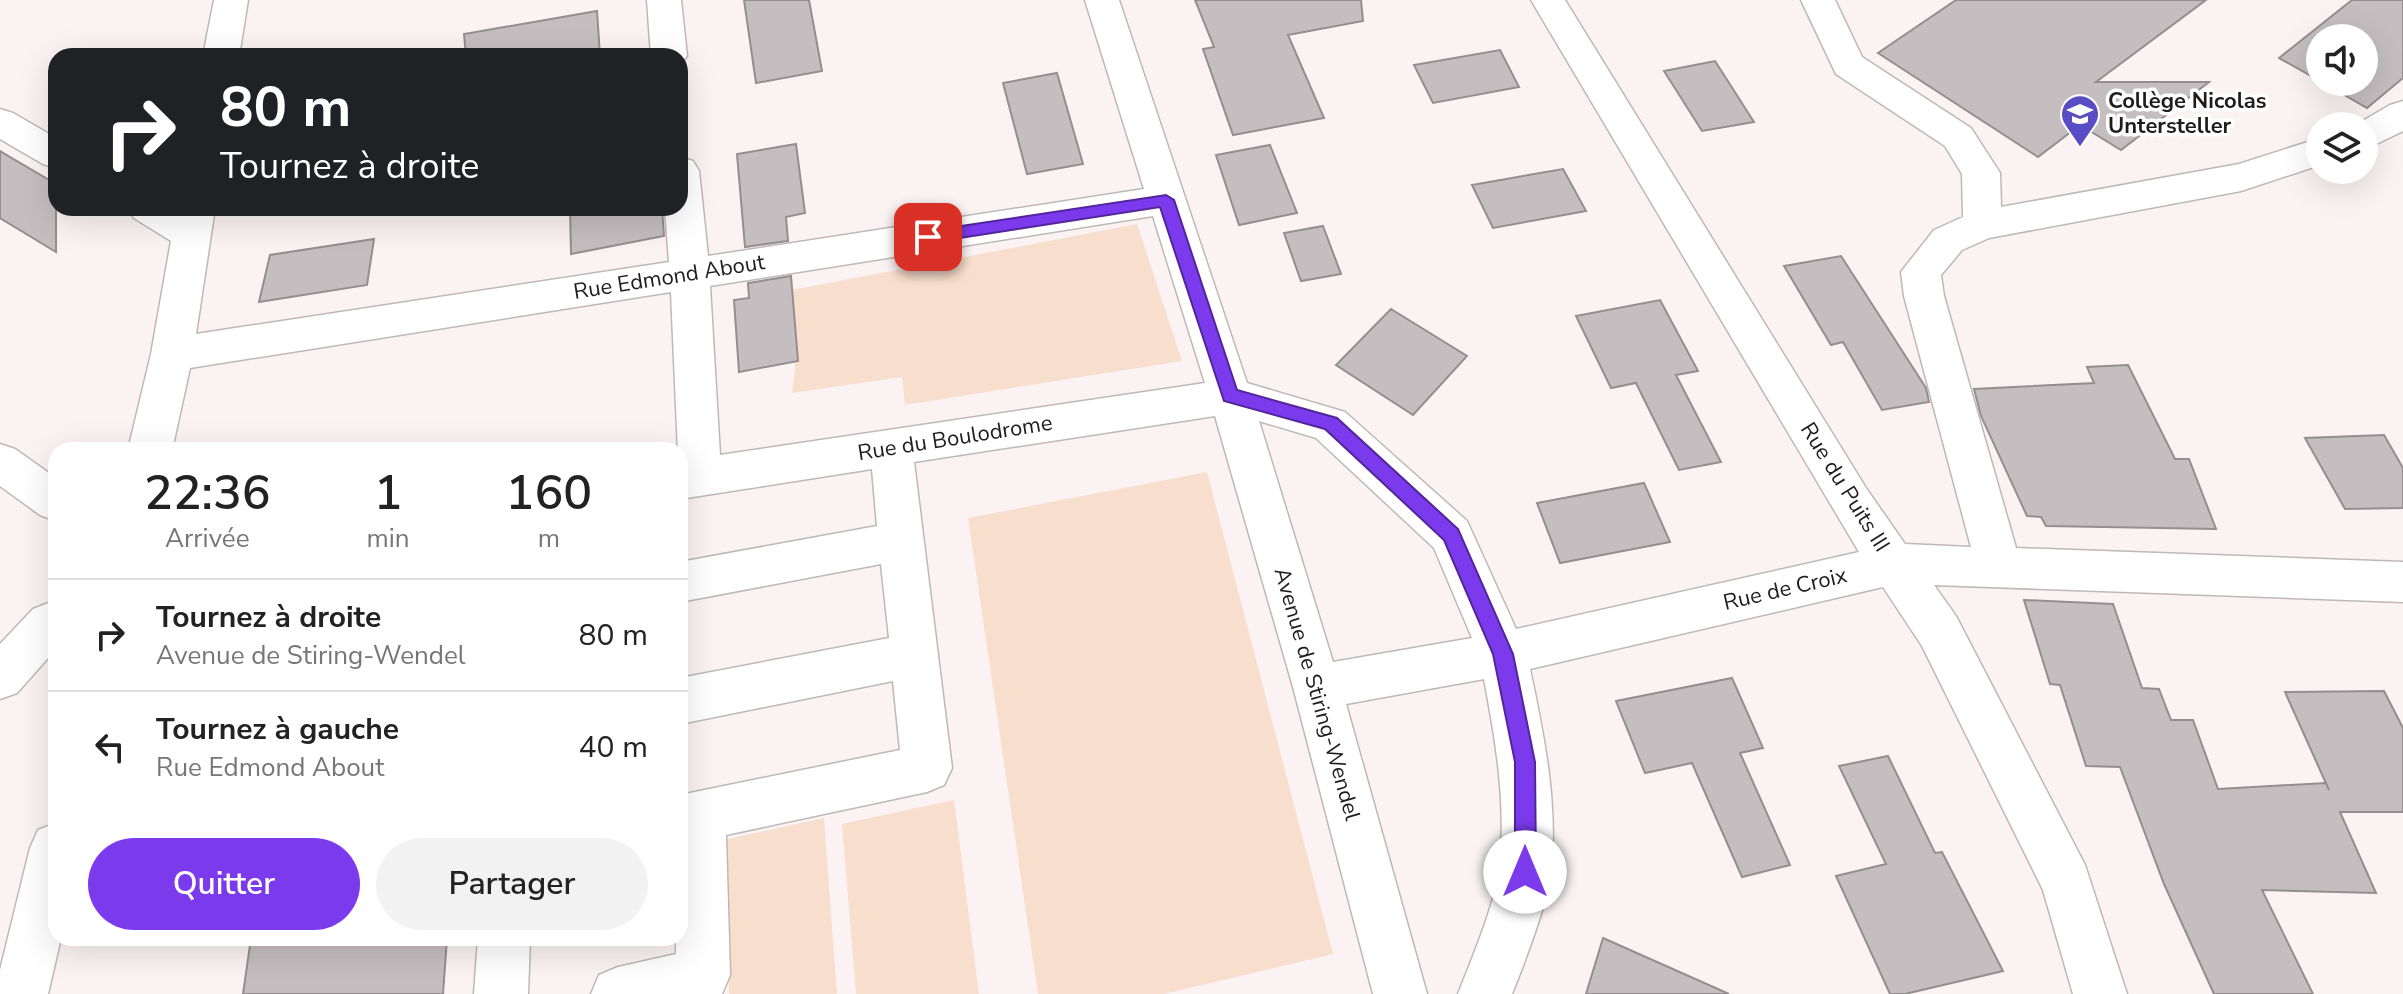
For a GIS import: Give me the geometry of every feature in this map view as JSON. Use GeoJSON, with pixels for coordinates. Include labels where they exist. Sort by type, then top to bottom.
{"type":"FeatureCollection","features":[{"type":"Feature","properties":{"kind":"street"},"geometry":{"type":"LineString","coordinates":[[222,48],[231,0]]}},
{"type":"Feature","properties":{"kind":"street"},"geometry":{"type":"LineString","coordinates":[[664,0],[668,48]]}},
{"type":"Feature","properties":{"kind":"street","name":"Avenue de Stiring-Wendel"},"geometry":{"type":"LineString","coordinates":[[1102,0],[1230,396],[1317,687],[1400,994]]}},
{"type":"Feature","properties":{"kind":"street","name":"Rue du Puits III"},"geometry":{"type":"LineString","coordinates":[[1548,0],[1850,501],[1939,631],[2067,883],[2100,994]]}},
{"type":"Feature","properties":{"kind":"street"},"geometry":{"type":"LineString","coordinates":[[1818,0],[1848,65],[1958,137],[1981,173],[1982,225]]}},
{"type":"Feature","properties":{"kind":"street"},"geometry":{"type":"LineString","coordinates":[[2378,129],[2403,114]]}},
{"type":"Feature","properties":{"kind":"street"},"geometry":{"type":"LineString","coordinates":[[0,122],[48,150]]}},
{"type":"Feature","properties":{"kind":"street"},"geometry":{"type":"LineString","coordinates":[[1999,568],[1924,296],[1921,272],[1948,240],[1982,225],[2241,177],[2306,156]]}},
{"type":"Feature","properties":{"kind":"street","name":"Rue Edmond About"},"geometry":{"type":"LineString","coordinates":[[172,354],[1166,200]]}},
{"type":"Feature","properties":{"kind":"street"},"geometry":{"type":"LineString","coordinates":[[684,216],[690,273],[690,478]]}},
{"type":"Feature","properties":{"kind":"street"},"geometry":{"type":"LineString","coordinates":[[152,442],[172,354],[194,221]]}},
{"type":"Feature","properties":{"kind":"street"},"geometry":{"type":"LineString","coordinates":[[1230,396],[1330,424],[1451,535],[1503,654],[1525,762],[1525,872],[1500,956],[1485,994]]}},
{"type":"Feature","properties":{"kind":"street","name":"Rue du Boulodrome"},"geometry":{"type":"LineString","coordinates":[[690,478],[1230,396]]}},
{"type":"Feature","properties":{"kind":"street"},"geometry":{"type":"LineString","coordinates":[[618,994],[703,985],[690,818],[927,768],[891,448]]}},
{"type":"Feature","properties":{"kind":"street"},"geometry":{"type":"LineString","coordinates":[[0,462],[48,496]]}},
{"type":"Feature","properties":{"kind":"street"},"geometry":{"type":"LineString","coordinates":[[688,581],[901,541]]}},
{"type":"Feature","properties":{"kind":"street","name":"Rue de Croix"},"geometry":{"type":"LineString","coordinates":[[1317,687],[1503,654],[1894,564],[2403,582]]}},
{"type":"Feature","properties":{"kind":"street"},"geometry":{"type":"LineString","coordinates":[[0,677],[48,625]]}},
{"type":"Feature","properties":{"kind":"street"},"geometry":{"type":"LineString","coordinates":[[688,699],[914,655]]}},
{"type":"Feature","properties":{"kind":"street"},"geometry":{"type":"LineString","coordinates":[[18,964],[48,872]]}},
{"type":"Feature","properties":{"kind":"street"},"geometry":{"type":"LineString","coordinates":[[501,994],[504,946]]}},
{"type":"Feature","properties":{"kind":"shaded area"},"geometry":{"type":"Polygon","coordinates":[[[1137,224],[1182,361],[905,405],[902,377],[792,393],[795,371],[792,290],[1137,224]]]}},
{"type":"Feature","properties":{"kind":"shaded area"},"geometry":{"type":"Polygon","coordinates":[[[1207,472],[1333,954],[1164,994],[1038,994],[968,518],[1207,472]]]}},
{"type":"Feature","properties":{"kind":"shaded area"},"geometry":{"type":"Polygon","coordinates":[[[954,800],[979,994],[856,994],[842,824],[954,800]]]}},
{"type":"Feature","properties":{"kind":"shaded area"},"geometry":{"type":"Polygon","coordinates":[[[824,818],[837,994],[729,994],[723,840],[824,818]]]}},
{"type":"Feature","properties":{"kind":"building"},"geometry":{"type":"Polygon","coordinates":[[[744,0],[809,0],[822,71],[756,83],[744,0]]]}},
{"type":"Feature","properties":{"kind":"building"},"geometry":{"type":"Polygon","coordinates":[[[1195,0],[1361,0],[1363,21],[1288,35],[1324,118],[1233,135],[1203,49],[1214,47],[1195,0]]]}},
{"type":"Feature","properties":{"kind":"building"},"geometry":{"type":"Polygon","coordinates":[[[1956,0],[2206,0],[2096,82],[2209,82],[2121,150],[2080,125],[2038,157],[1878,53],[1956,0]]]}},
{"type":"Feature","properties":{"kind":"building"},"geometry":{"type":"Polygon","coordinates":[[[2352,0],[2403,0],[2403,78],[2367,108],[2346,96],[2378,96],[2378,24],[2322,24],[2352,0]]]}},
{"type":"Feature","properties":{"kind":"building"},"geometry":{"type":"Polygon","coordinates":[[[597,11],[599,48],[465,48],[464,34],[597,11]]]}},
{"type":"Feature","properties":{"kind":"building"},"geometry":{"type":"Polygon","coordinates":[[[2306,37],[2306,73],[2279,58],[2306,37]]]}},
{"type":"Feature","properties":{"kind":"building"},"geometry":{"type":"Polygon","coordinates":[[[1500,50],[1519,87],[1433,103],[1414,65],[1500,50]]]}},
{"type":"Feature","properties":{"kind":"building"},"geometry":{"type":"Polygon","coordinates":[[[1715,61],[1754,122],[1702,131],[1664,71],[1715,61]]]}},
{"type":"Feature","properties":{"kind":"building"},"geometry":{"type":"Polygon","coordinates":[[[1057,73],[1083,164],[1027,174],[1003,83],[1057,73]]]}},
{"type":"Feature","properties":{"kind":"building"},"geometry":{"type":"Polygon","coordinates":[[[796,144],[805,213],[786,217],[788,241],[745,247],[737,154],[796,144]]]}},
{"type":"Feature","properties":{"kind":"building"},"geometry":{"type":"Polygon","coordinates":[[[1270,145],[1297,213],[1239,225],[1216,155],[1270,145]]]}},
{"type":"Feature","properties":{"kind":"building"},"geometry":{"type":"Polygon","coordinates":[[[0,151],[48,179],[48,216],[56,216],[56,252],[0,218],[0,151]]]}},
{"type":"Feature","properties":{"kind":"building"},"geometry":{"type":"Polygon","coordinates":[[[1563,169],[1586,211],[1493,228],[1472,185],[1563,169]]]}},
{"type":"Feature","properties":{"kind":"building"},"geometry":{"type":"Polygon","coordinates":[[[570,216],[663,216],[664,236],[571,254],[570,216]]]}},
{"type":"Feature","properties":{"kind":"building"},"geometry":{"type":"Polygon","coordinates":[[[1323,226],[1341,274],[1301,281],[1284,233],[1323,226]]]}},
{"type":"Feature","properties":{"kind":"building"},"geometry":{"type":"Polygon","coordinates":[[[374,239],[367,285],[259,302],[270,255],[374,239]]]}},
{"type":"Feature","properties":{"kind":"building"},"geometry":{"type":"Polygon","coordinates":[[[1841,256],[1926,388],[1929,402],[1882,410],[1843,342],[1831,345],[1784,266],[1841,256]]]}},
{"type":"Feature","properties":{"kind":"building"},"geometry":{"type":"Polygon","coordinates":[[[791,276],[798,361],[739,372],[734,300],[749,298],[748,283],[791,276]]]}},
{"type":"Feature","properties":{"kind":"building"},"geometry":{"type":"Polygon","coordinates":[[[1660,300],[1698,371],[1676,375],[1721,462],[1679,470],[1636,383],[1611,388],[1576,316],[1660,300]]]}},
{"type":"Feature","properties":{"kind":"building"},"geometry":{"type":"Polygon","coordinates":[[[1391,309],[1467,356],[1413,415],[1336,365],[1391,309]]]}},
{"type":"Feature","properties":{"kind":"building"},"geometry":{"type":"Polygon","coordinates":[[[2128,365],[2175,459],[2189,459],[2216,529],[2046,526],[2041,517],[2027,516],[1981,416],[1974,389],[2094,383],[2087,367],[2128,365]]]}},
{"type":"Feature","properties":{"kind":"building"},"geometry":{"type":"Polygon","coordinates":[[[2384,435],[2403,468],[2403,508],[2345,509],[2305,438],[2384,435]]]}},
{"type":"Feature","properties":{"kind":"building"},"geometry":{"type":"Polygon","coordinates":[[[1644,483],[1670,542],[1560,563],[1537,503],[1644,483]]]}},
{"type":"Feature","properties":{"kind":"building"},"geometry":{"type":"Polygon","coordinates":[[[2024,600],[2113,604],[2142,688],[2159,689],[2171,720],[2193,720],[2218,789],[2326,783],[2285,692],[2384,691],[2403,728],[2403,812],[2340,812],[2376,893],[2262,890],[2313,994],[2214,994],[2164,884],[2120,767],[2086,766],[2060,685],[2050,684],[2024,600]]]}},
{"type":"Feature","properties":{"kind":"building"},"geometry":{"type":"Polygon","coordinates":[[[1732,678],[1763,748],[1740,753],[1790,865],[1742,877],[1692,763],[1645,773],[1616,701],[1732,678]]]}},
{"type":"Feature","properties":{"kind":"building"},"geometry":{"type":"Polygon","coordinates":[[[1888,756],[1935,853],[1942,852],[2003,971],[1905,994],[1890,994],[1836,876],[1886,864],[1839,766],[1888,756]]]}},
{"type":"Feature","properties":{"kind":"building"},"geometry":{"type":"Polygon","coordinates":[[[1603,938],[1729,994],[1586,994],[1603,938]]]}},
{"type":"Feature","properties":{"kind":"building"},"geometry":{"type":"Polygon","coordinates":[[[250,946],[446,946],[443,994],[243,994],[250,946]]]}},
{"type":"Feature","properties":{"kind":"place","name":"Collège Nicolas Untersteller"},"geometry":{"type":"Point","coordinates":[2080,148]}},
{"type":"Feature","properties":{"kind":"route"},"geometry":{"type":"LineString","coordinates":[[928,237],[1166,200],[1230,396],[1330,424],[1451,535],[1503,654],[1525,762],[1525,872]]}}]}
